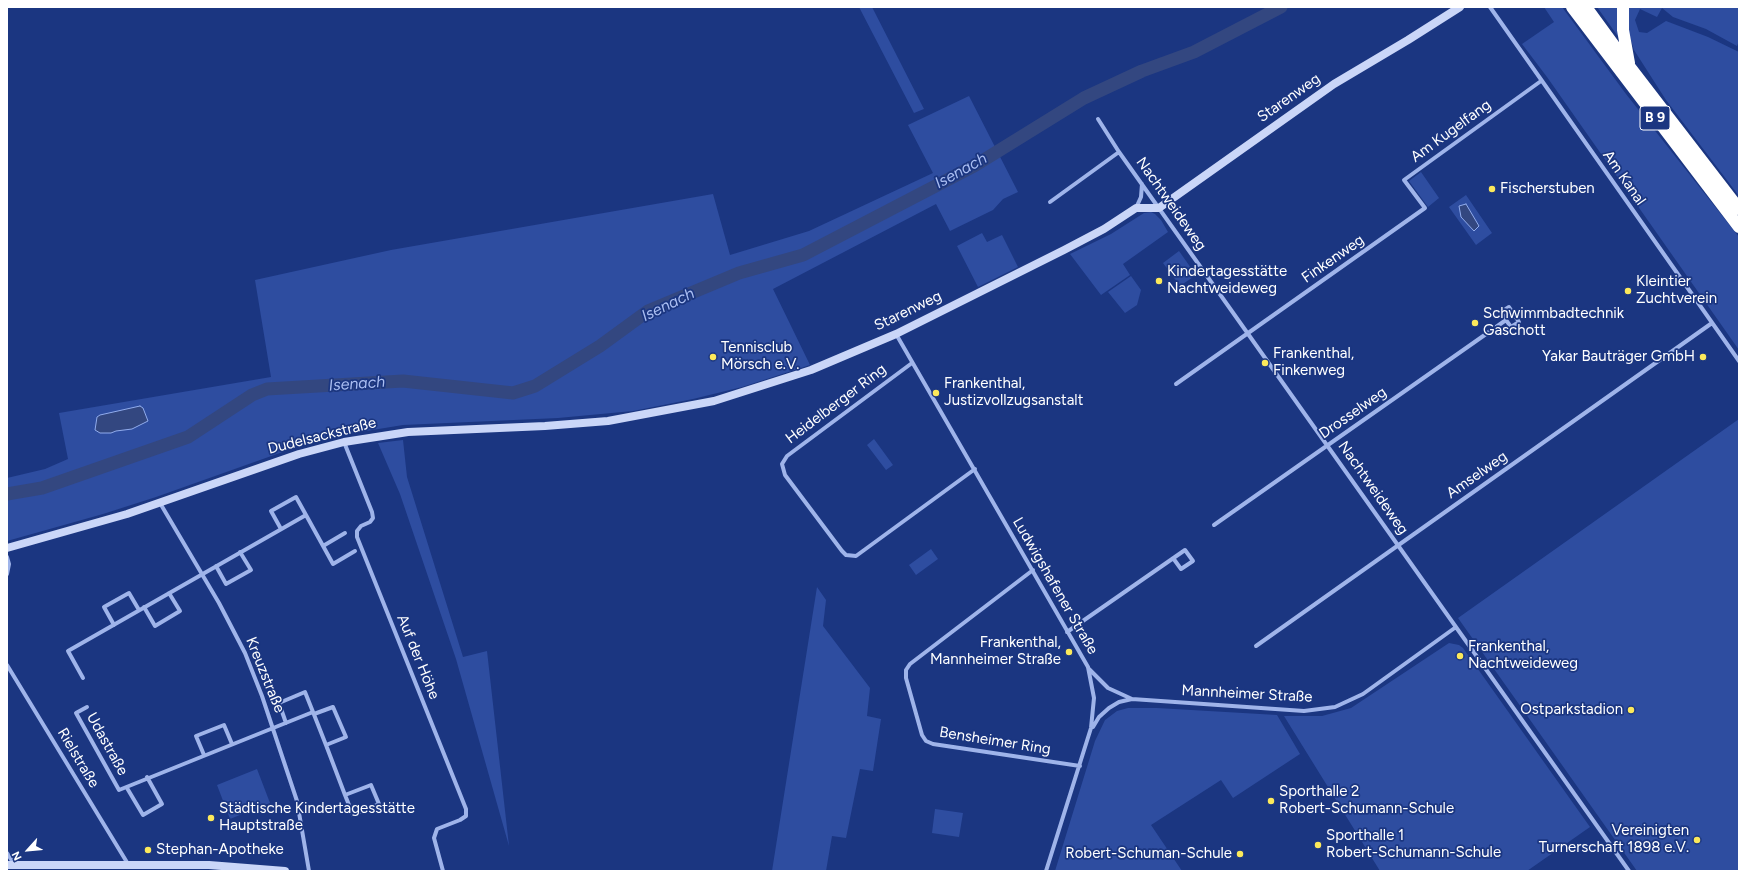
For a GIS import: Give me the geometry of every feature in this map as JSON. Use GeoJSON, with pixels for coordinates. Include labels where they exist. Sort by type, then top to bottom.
{"type":"FeatureCollection","features":[{"type":"Feature","properties":{"kind":"highway","name":"B 9"},"geometry":{"type":"LineString","coordinates":[[1572,7],[1739,227]]}},
{"type":"Feature","properties":{"kind":"highway","name":"B 9"},"geometry":{"type":"LineString","coordinates":[[1586,7],[1629,66],[1739,209]]}},
{"type":"Feature","properties":{"kind":"highway","name":"B 9"},"geometry":{"type":"LineString","coordinates":[[1622,7],[1623,30],[1629,66]]}},
{"type":"Feature","properties":{"kind":"street","name":"Starenweg"},"geometry":{"type":"LineString","coordinates":[[1159,208],[1334,84],[1460,7]]}},
{"type":"Feature","properties":{"kind":"street","name":"Am Kanal"},"geometry":{"type":"LineString","coordinates":[[1490,7],[1541,82],[1739,361]]}},
{"type":"Feature","properties":{"kind":"street","name":"Am Kugelfang"},"geometry":{"type":"LineString","coordinates":[[1425,208],[1404,180],[1541,82]]}},
{"type":"Feature","properties":{"kind":"street","name":"Nachtweideweg"},"geometry":{"type":"LineString","coordinates":[[1098,119],[1119,152],[1629,871]]}},
{"type":"Feature","properties":{"kind":"street"},"geometry":{"type":"LineString","coordinates":[[1050,202],[1119,152]]}},
{"type":"Feature","properties":{"kind":"street"},"geometry":{"type":"LineString","coordinates":[[1142,184],[1141,197],[1136,208],[1159,208]]}},
{"type":"Feature","properties":{"kind":"street","name":"Starenweg"},"geometry":{"type":"LineString","coordinates":[[680,408],[730,396],[811,370],[857,352],[1064,250],[1104,229],[1136,208]]}},
{"type":"Feature","properties":{"kind":"street","name":"Finkenweg"},"geometry":{"type":"LineString","coordinates":[[1176,384],[1425,208]]}},
{"type":"Feature","properties":{"kind":"street"},"geometry":{"type":"LineString","coordinates":[[1508,307],[1519,322],[1511,328],[1506,320],[1501,312],[1508,307]]}},
{"type":"Feature","properties":{"kind":"street","name":"Drosselweg"},"geometry":{"type":"LineString","coordinates":[[1214,525],[1506,320]]}},
{"type":"Feature","properties":{"kind":"street","name":"Amselweg"},"geometry":{"type":"LineString","coordinates":[[1256,646],[1712,324]]}},
{"type":"Feature","properties":{"kind":"street","name":"Ludwigshafener Straße"},"geometry":{"type":"LineString","coordinates":[[896,334],[1088,667],[1094,698],[1092,728],[1046,871]]}},
{"type":"Feature","properties":{"kind":"street","name":"Heidelberger Ring"},"geometry":{"type":"LineString","coordinates":[[912,362],[788,456],[782,464],[785,475],[842,551],[846,555],[856,556],[975,469]]}},
{"type":"Feature","properties":{"kind":"street","name":"Dudelsackstraße"},"geometry":{"type":"LineString","coordinates":[[7,548],[160,503],[299,454],[344,442],[408,432],[545,426],[608,421],[680,408]]}},
{"type":"Feature","properties":{"kind":"street","name":"Auf der Höhe"},"geometry":{"type":"LineString","coordinates":[[344,442],[372,512],[373,518],[370,522],[361,526],[357,531],[356,537],[466,809],[466,816],[437,830],[434,838],[443,871]]}},
{"type":"Feature","properties":{"kind":"street"},"geometry":{"type":"LineString","coordinates":[[281,529],[271,511],[296,497],[333,564],[355,552]]}},
{"type":"Feature","properties":{"kind":"street","name":"Kreuzstraße"},"geometry":{"type":"LineString","coordinates":[[160,503],[203,574],[245,653],[273,728],[297,802],[309,871]]}},
{"type":"Feature","properties":{"kind":"street"},"geometry":{"type":"LineString","coordinates":[[83,678],[68,651],[306,515]]}},
{"type":"Feature","properties":{"kind":"street"},"geometry":{"type":"LineString","coordinates":[[322,546],[345,533]]}},
{"type":"Feature","properties":{"kind":"street"},"geometry":{"type":"LineString","coordinates":[[1067,632],[1173,558],[1185,550],[1193,561],[1181,569],[1173,558]]}},
{"type":"Feature","properties":{"kind":"street"},"geometry":{"type":"LineString","coordinates":[[216,566],[226,584],[251,570],[240,552]]}},
{"type":"Feature","properties":{"kind":"street"},"geometry":{"type":"LineString","coordinates":[[7,557],[9,564],[7,574]]}},
{"type":"Feature","properties":{"kind":"street","name":"Bensheimer Ring"},"geometry":{"type":"LineString","coordinates":[[1032,570],[910,664],[906,670],[906,678],[922,735],[926,741],[933,744],[1080,766]]}},
{"type":"Feature","properties":{"kind":"street"},"geometry":{"type":"LineString","coordinates":[[114,625],[104,607],[122,596],[129,593],[139,610]]}},
{"type":"Feature","properties":{"kind":"street"},"geometry":{"type":"LineString","coordinates":[[144,607],[155,626],[180,611],[169,593]]}},
{"type":"Feature","properties":{"kind":"street","name":"Mannheimer Straße"},"geometry":{"type":"LineString","coordinates":[[1092,728],[1099,716],[1108,708],[1120,702],[1132,699],[1304,711],[1334,707],[1363,694],[1456,627]]}},
{"type":"Feature","properties":{"kind":"street","name":"Rielstraße"},"geometry":{"type":"LineString","coordinates":[[7,665],[128,864]]}},
{"type":"Feature","properties":{"kind":"street","name":"Mannheimer Straße"},"geometry":{"type":"LineString","coordinates":[[1088,667],[1108,688],[1132,699]]}},
{"type":"Feature","properties":{"kind":"street"},"geometry":{"type":"LineString","coordinates":[[286,723],[279,703],[305,692],[313,713],[345,795],[353,815],[379,804],[371,785],[345,795]]}},
{"type":"Feature","properties":{"kind":"street","name":"Udastraße"},"geometry":{"type":"LineString","coordinates":[[87,707],[76,713],[119,790],[127,788],[147,777],[273,728],[333,707],[346,738],[326,746]]}},
{"type":"Feature","properties":{"kind":"street"},"geometry":{"type":"LineString","coordinates":[[204,755],[196,736],[203,733],[224,725],[232,744]]}},
{"type":"Feature","properties":{"kind":"street","name":"Udastraße"},"geometry":{"type":"LineString","coordinates":[[127,788],[142,815],[162,804],[147,777]]}},
{"type":"Feature","properties":{"kind":"street"},"geometry":{"type":"LineString","coordinates":[[7,853],[11,865],[216,865],[285,871]]}},
{"type":"Feature","properties":{"kind":"shaded area"},"geometry":{"type":"Polygon","coordinates":[[[859,7],[872,7],[924,109],[914,113],[859,7]]]}},
{"type":"Feature","properties":{"kind":"shaded area"},"geometry":{"type":"Polygon","coordinates":[[[1544,7],[1562,7],[1626,94],[1739,237],[1739,350],[1547,77],[1522,44],[1554,22],[1544,7]]]}},
{"type":"Feature","properties":{"kind":"shaded area"},"geometry":{"type":"Polygon","coordinates":[[[1597,7],[1619,7],[1622,42],[1597,7]]]}},
{"type":"Feature","properties":{"kind":"shaded area"},"geometry":{"type":"Polygon","coordinates":[[[1628,7],[1739,7],[1739,41],[1737,46],[1706,29],[1673,17],[1662,8],[1657,17],[1640,9],[1635,20],[1639,32],[1647,33],[1666,21],[1708,37],[1739,52],[1739,196],[1666,100],[1634,50],[1628,31],[1628,7]]]}},
{"type":"Feature","properties":{"kind":"shaded area"},"geometry":{"type":"Polygon","coordinates":[[[969,96],[1018,192],[1003,199],[993,210],[950,231],[936,204],[773,289],[810,365],[742,387],[633,411],[558,418],[403,425],[342,435],[291,449],[156,497],[103,514],[7,541],[7,478],[45,469],[68,459],[59,413],[271,377],[255,280],[391,250],[713,194],[730,255],[809,231],[933,173],[908,125],[969,96]]]}},
{"type":"Feature","properties":{"kind":"shaded area"},"geometry":{"type":"Polygon","coordinates":[[[1421,172],[1439,198],[1428,207],[1409,181],[1421,172]]]}},
{"type":"Feature","properties":{"kind":"shaded area"},"geometry":{"type":"Polygon","coordinates":[[[1466,195],[1492,233],[1476,245],[1449,207],[1466,195]]]}},
{"type":"Feature","properties":{"kind":"shaded area"},"geometry":{"type":"Polygon","coordinates":[[[1466,204],[1479,226],[1474,231],[1461,217],[1459,206],[1466,204]]]}},
{"type":"Feature","properties":{"kind":"shaded area"},"geometry":{"type":"Polygon","coordinates":[[[1151,212],[1161,220],[1168,232],[1123,264],[1130,275],[1101,295],[1070,254],[1111,234],[1144,213],[1151,212]]]}},
{"type":"Feature","properties":{"kind":"shaded area"},"geometry":{"type":"Polygon","coordinates":[[[982,233],[987,242],[1002,235],[1018,267],[978,287],[957,246],[982,233]]]}},
{"type":"Feature","properties":{"kind":"shaded area"},"geometry":{"type":"Polygon","coordinates":[[[1179,251],[1196,275],[1180,286],[1163,263],[1179,251]]]}},
{"type":"Feature","properties":{"kind":"shaded area"},"geometry":{"type":"Polygon","coordinates":[[[1131,276],[1141,290],[1137,305],[1125,313],[1108,292],[1131,276]]]}},
{"type":"Feature","properties":{"kind":"shaded area"},"geometry":{"type":"Polygon","coordinates":[[[140,406],[143,408],[148,421],[132,429],[111,433],[100,433],[95,430],[97,417],[100,415],[140,406]]]}},
{"type":"Feature","properties":{"kind":"shaded area","name":"Ostparkstadion"},"geometry":{"type":"Polygon","coordinates":[[[1739,419],[1739,871],[1637,871],[1458,618],[1739,419]]]}},
{"type":"Feature","properties":{"kind":"shaded area"},"geometry":{"type":"Polygon","coordinates":[[[874,439],[893,465],[886,470],[867,445],[874,439]]]}},
{"type":"Feature","properties":{"kind":"shaded area"},"geometry":{"type":"Polygon","coordinates":[[[403,440],[407,477],[463,657],[487,651],[509,846],[456,659],[400,494],[378,443],[403,440]]]}},
{"type":"Feature","properties":{"kind":"shaded area"},"geometry":{"type":"Polygon","coordinates":[[[931,549],[938,559],[916,575],[909,565],[931,549]]]}},
{"type":"Feature","properties":{"kind":"shaded area"},"geometry":{"type":"Polygon","coordinates":[[[817,587],[826,600],[823,626],[870,688],[867,716],[881,719],[873,771],[860,769],[846,838],[832,836],[826,871],[772,871],[817,587]]]}},
{"type":"Feature","properties":{"kind":"shaded area"},"geometry":{"type":"Polygon","coordinates":[[[1449,643],[1459,645],[1463,648],[1590,827],[1527,871],[1380,871],[1284,716],[1322,716],[1351,708],[1449,643]]]}},
{"type":"Feature","properties":{"kind":"shaded area"},"geometry":{"type":"Polygon","coordinates":[[[1128,708],[1157,708],[1277,715],[1300,754],[1233,798],[1221,780],[1151,825],[1182,871],[1055,871],[1095,741],[1105,720],[1117,711],[1128,708]]]}},
{"type":"Feature","properties":{"kind":"shaded area"},"geometry":{"type":"Polygon","coordinates":[[[257,769],[270,803],[230,819],[217,785],[257,769]]]}},
{"type":"Feature","properties":{"kind":"shaded area"},"geometry":{"type":"Polygon","coordinates":[[[935,809],[963,813],[959,837],[932,833],[935,809]]]}},
{"type":"Feature","properties":{"kind":"waterway","name":"Isenach"},"geometry":{"type":"LineString","coordinates":[[7,494],[42,488],[188,437],[252,395],[267,389],[403,381],[513,393],[535,386],[600,346],[648,311],[739,273],[803,255],[974,166],[1084,98],[1142,71],[1194,52],[1281,7]]}},
{"type":"Feature","properties":{"kind":"place","name":"Fischerstuben"},"geometry":{"type":"Point","coordinates":[1492,189]}},
{"type":"Feature","properties":{"kind":"place","name":"Kindertagesstätte Nachtweideweg"},"geometry":{"type":"Point","coordinates":[1159,281]}},
{"type":"Feature","properties":{"kind":"place","name":"Kleintier Zuchtverein"},"geometry":{"type":"Point","coordinates":[1628,291]}},
{"type":"Feature","properties":{"kind":"place","name":"Schwimmbadtechnik Gaschott"},"geometry":{"type":"Point","coordinates":[1475,323]}},
{"type":"Feature","properties":{"kind":"place","name":"Tennisclub Mörsch e.V."},"geometry":{"type":"Point","coordinates":[713,357]}},
{"type":"Feature","properties":{"kind":"place","name":"Yakar Bauträger GmbH"},"geometry":{"type":"Point","coordinates":[1703,357]}},
{"type":"Feature","properties":{"kind":"place","name":"Frankenthal, Finkenweg"},"geometry":{"type":"Point","coordinates":[1265,363]}},
{"type":"Feature","properties":{"kind":"place","name":"Frankenthal, Justizvollzugsanstalt"},"geometry":{"type":"Point","coordinates":[936,393]}},
{"type":"Feature","properties":{"kind":"place","name":"Frankenthal, Mannheimer Straße"},"geometry":{"type":"Point","coordinates":[1069,652]}},
{"type":"Feature","properties":{"kind":"place","name":"Frankenthal, Nachtweideweg"},"geometry":{"type":"Point","coordinates":[1460,656]}},
{"type":"Feature","properties":{"kind":"place","name":"Ostparkstadion"},"geometry":{"type":"Point","coordinates":[1631,710]}},
{"type":"Feature","properties":{"kind":"place","name":"Sporthalle 2 Robert-Schumann-Schule"},"geometry":{"type":"Point","coordinates":[1271,801]}},
{"type":"Feature","properties":{"kind":"place","name":"Städtische Kindertagesstätte Hauptstraße"},"geometry":{"type":"Point","coordinates":[211,818]}},
{"type":"Feature","properties":{"kind":"place","name":"Vereinigten Turnerschaft 1898 e.V."},"geometry":{"type":"Point","coordinates":[1697,840]}},
{"type":"Feature","properties":{"kind":"place","name":"Sporthalle 1 Robert-Schumann-Schule"},"geometry":{"type":"Point","coordinates":[1318,845]}},
{"type":"Feature","properties":{"kind":"place","name":"Stephan-Apotheke"},"geometry":{"type":"Point","coordinates":[148,850]}},
{"type":"Feature","properties":{"kind":"place","name":"Robert-Schuman-Schule"},"geometry":{"type":"Point","coordinates":[1240,854]}}]}
